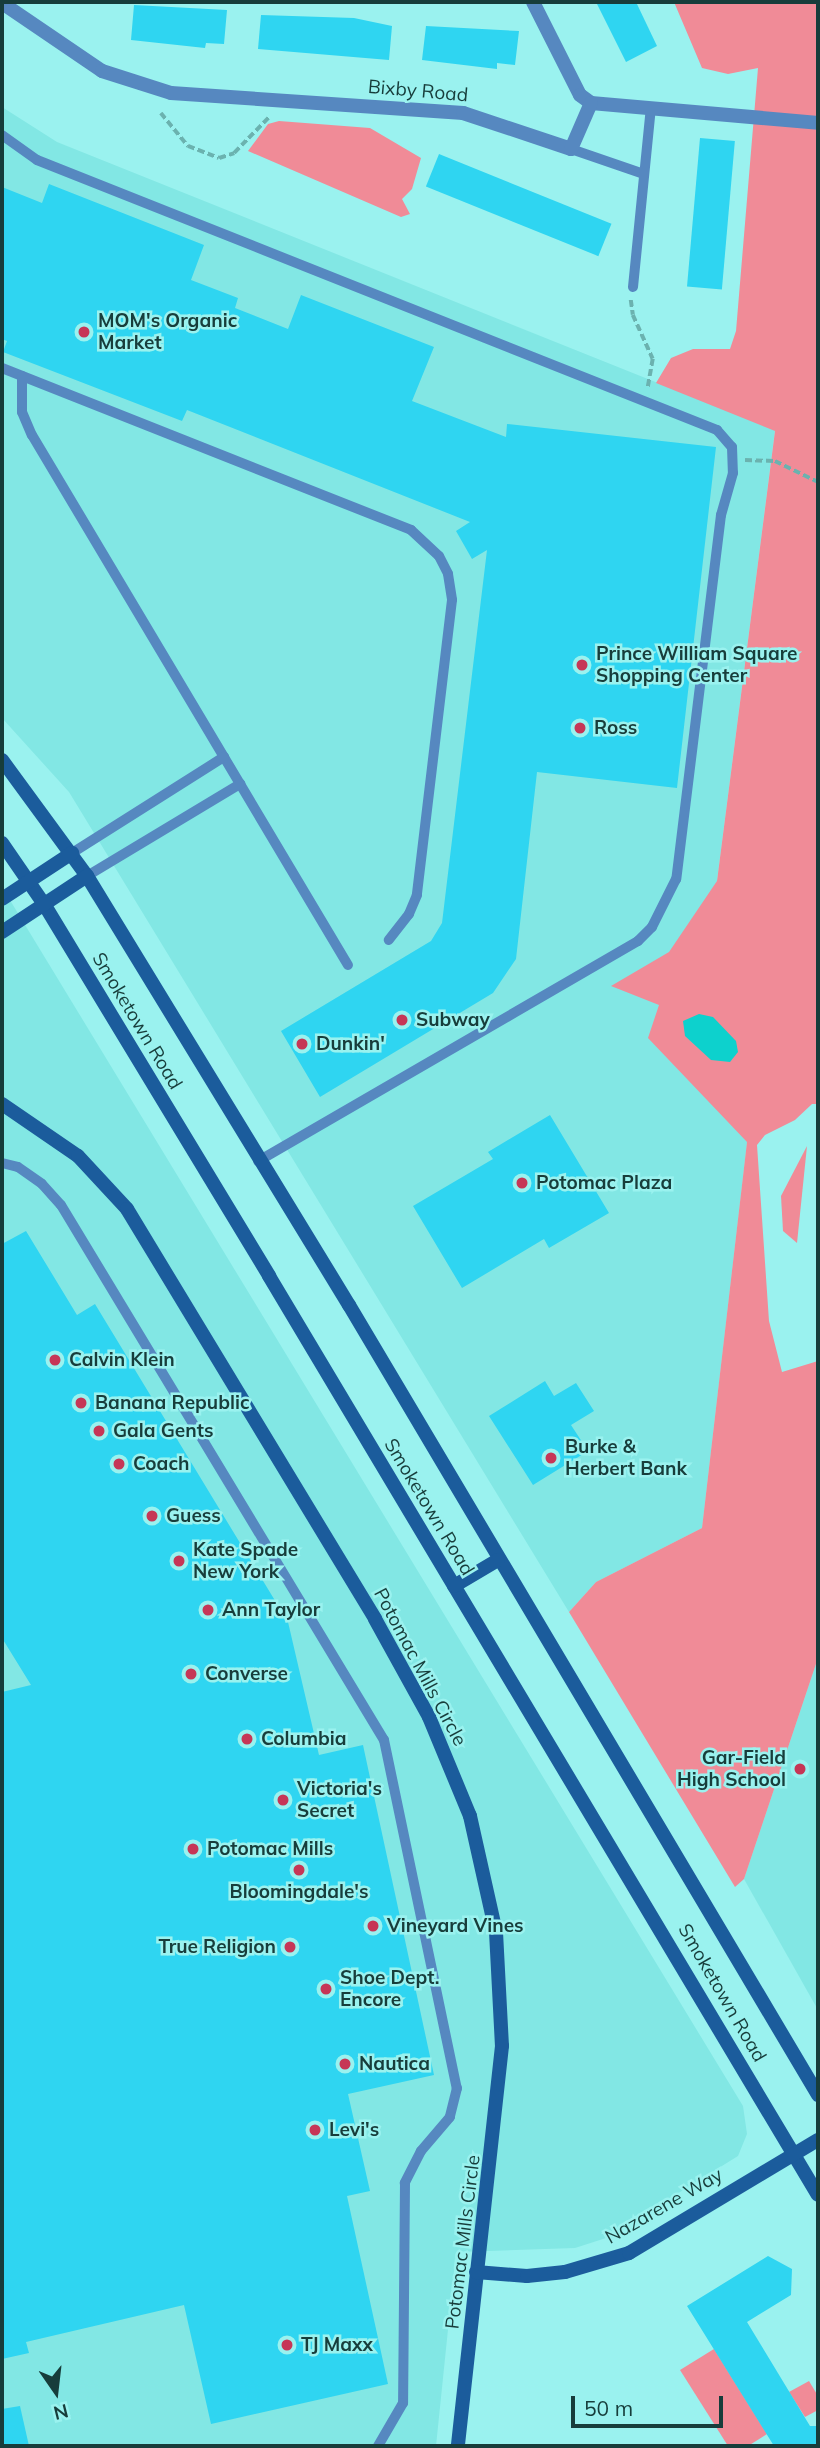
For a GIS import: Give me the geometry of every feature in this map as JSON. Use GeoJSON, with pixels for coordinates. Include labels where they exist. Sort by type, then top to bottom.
{"type":"FeatureCollection","features":[{"type":"Feature","properties":{"kind":"main road","name":"Smoketown Road"},"geometry":{"type":"LineString","coordinates":[[2,760],[87,876],[258,1161],[349,1306],[818,2095]]}},
{"type":"Feature","properties":{"kind":"main road","name":"Smoketown Road"},"geometry":{"type":"LineString","coordinates":[[2,843],[44,904],[818,2195]]}},
{"type":"Feature","properties":{"kind":"main road"},"geometry":{"type":"LineString","coordinates":[[2,899],[72,853]]}},
{"type":"Feature","properties":{"kind":"main road"},"geometry":{"type":"LineString","coordinates":[[2,932],[87,876]]}},
{"type":"Feature","properties":{"kind":"main road","name":"Potomac Mills Circle"},"geometry":{"type":"LineString","coordinates":[[2,1104],[78,1156],[127,1209],[375,1619],[449,1760],[489,1885],[501,2000],[494,2148],[476,2272],[458,2446]]}},
{"type":"Feature","properties":{"kind":"main road"},"geometry":{"type":"LineString","coordinates":[[454,1586],[498,1560]]}},
{"type":"Feature","properties":{"kind":"main road","name":"Nazarene Way"},"geometry":{"type":"LineString","coordinates":[[476,2272],[527,2276],[565,2272],[620,2256],[818,2140]]}},
{"type":"Feature","properties":{"kind":"street"},"geometry":{"type":"LineString","coordinates":[[533,2],[580,95],[591,103],[818,123]]}},
{"type":"Feature","properties":{"kind":"street","name":"Bixby Road"},"geometry":{"type":"LineString","coordinates":[[2,3],[102,71],[153,90],[463,113],[571,149]]}},
{"type":"Feature","properties":{"kind":"street"},"geometry":{"type":"LineString","coordinates":[[571,149],[591,103]]}},
{"type":"Feature","properties":{"kind":"lane"},"geometry":{"type":"LineString","coordinates":[[633,287],[651,108]]}},
{"type":"Feature","properties":{"kind":"lane"},"geometry":{"type":"LineString","coordinates":[[2,135],[37,160],[717,430],[732,447],[734,460],[721,515],[676,879],[652,927],[638,941],[258,1161]]}},
{"type":"Feature","properties":{"kind":"lane"},"geometry":{"type":"LineString","coordinates":[[571,149],[644,174]]}},
{"type":"Feature","properties":{"kind":"lane"},"geometry":{"type":"LineString","coordinates":[[2,368],[411,530],[439,556],[448,574],[452,600],[417,895],[409,914],[389,940]]}},
{"type":"Feature","properties":{"kind":"lane"},"geometry":{"type":"LineString","coordinates":[[22,376],[22,412],[32,435],[348,965]]}},
{"type":"Feature","properties":{"kind":"lane"},"geometry":{"type":"LineString","coordinates":[[72,853],[223,757]]}},
{"type":"Feature","properties":{"kind":"lane"},"geometry":{"type":"LineString","coordinates":[[87,876],[240,784]]}},
{"type":"Feature","properties":{"kind":"lane"},"geometry":{"type":"LineString","coordinates":[[2,1163],[18,1167],[42,1184],[61,1205],[384,1740],[457,2088],[450,2117],[421,2151],[405,2183],[402,2403],[378,2446]]}},
{"type":"Feature","properties":{"kind":"path"},"geometry":{"type":"LineString","coordinates":[[161,113],[188,146],[219,158],[234,153],[270,117]]}},
{"type":"Feature","properties":{"kind":"path"},"geometry":{"type":"LineString","coordinates":[[633,287],[633,315],[654,367],[643,401]]}},
{"type":"Feature","properties":{"kind":"path"},"geometry":{"type":"LineString","coordinates":[[734,460],[775,461],[818,482]]}},
{"type":"Feature","properties":{"kind":"shaded area"},"geometry":{"type":"Polygon","coordinates":[[[674,2],[818,2],[818,1104],[812,1104],[795,1120],[765,1135],[757,1145],[769,1321],[782,1372],[818,1361],[818,1658],[744,1879],[735,1887],[569,1612],[596,1582],[702,1528],[747,1142],[648,1038],[659,1005],[611,986],[669,952],[717,881],[775,431],[656,383],[671,358],[693,349],[730,349],[736,331],[758,68],[728,74],[702,68],[674,2]]]}},
{"type":"Feature","properties":{"kind":"shaded area"},"geometry":{"type":"Polygon","coordinates":[[[2,107],[57,142],[775,430],[711,927],[769,954],[702,1528],[596,1582],[569,1612],[69,792],[2,718],[2,107]]]}},
{"type":"Feature","properties":{"kind":"shaded area"},"geometry":{"type":"Polygon","coordinates":[[[279,121],[370,128],[421,158],[412,189],[402,199],[410,214],[401,217],[248,151],[268,124],[279,121]]]}},
{"type":"Feature","properties":{"kind":"shaded area","name":"Potomac Mills"},"geometry":{"type":"Polygon","coordinates":[[[2,887],[743,2106],[747,2134],[738,2156],[606,2238],[575,2248],[456,2252],[436,2446],[2,2446],[2,887]]]}},
{"type":"Feature","properties":{"kind":"shaded area"},"geometry":{"type":"Polygon","coordinates":[[[699,1014],[713,1017],[736,1041],[738,1052],[730,1062],[711,1060],[685,1036],[683,1021],[699,1014]]]}},
{"type":"Feature","properties":{"kind":"shaded area"},"geometry":{"type":"Polygon","coordinates":[[[807,1146],[797,1243],[783,1231],[781,1196],[807,1146]]]}},
{"type":"Feature","properties":{"kind":"shaded area","name":"Gar-Field High School"},"geometry":{"type":"Polygon","coordinates":[[[818,1658],[818,2010],[744,1879],[818,1658]]]}},
{"type":"Feature","properties":{"kind":"shaded area"},"geometry":{"type":"Polygon","coordinates":[[[714,2349],[767,2434],[748,2446],[728,2446],[680,2370],[714,2349]]]}},
{"type":"Feature","properties":{"kind":"shaded area"},"geometry":{"type":"Polygon","coordinates":[[[809,2381],[818,2396],[818,2410],[805,2417],[789,2392],[809,2381]]]}},
{"type":"Feature","properties":{"kind":"building"},"geometry":{"type":"Polygon","coordinates":[[[596,2],[636,2],[657,46],[626,62],[596,2]]]}},
{"type":"Feature","properties":{"kind":"building"},"geometry":{"type":"Polygon","coordinates":[[[134,5],[227,10],[224,44],[206,43],[205,48],[131,40],[134,5]]]}},
{"type":"Feature","properties":{"kind":"building"},"geometry":{"type":"Polygon","coordinates":[[[261,15],[354,18],[392,26],[389,60],[258,49],[261,15]]]}},
{"type":"Feature","properties":{"kind":"building"},"geometry":{"type":"Polygon","coordinates":[[[426,26],[519,31],[515,65],[497,63],[497,69],[422,60],[426,26]]]}},
{"type":"Feature","properties":{"kind":"building"},"geometry":{"type":"Polygon","coordinates":[[[700,138],[735,141],[722,289],[687,286],[700,138]]]}},
{"type":"Feature","properties":{"kind":"building"},"geometry":{"type":"Polygon","coordinates":[[[439,154],[611,224],[598,256],[426,186],[439,154]]]}},
{"type":"Feature","properties":{"kind":"building","name":"Prince William Square Shopping Center"},"geometry":{"type":"Polygon","coordinates":[[[49,184],[204,245],[191,280],[238,298],[235,308],[288,329],[301,295],[434,347],[412,401],[506,437],[507,424],[716,447],[677,788],[537,772],[516,959],[493,993],[320,1097],[281,1031],[431,941],[442,923],[487,550],[472,559],[456,531],[470,522],[187,410],[182,421],[3,352],[7,341],[2,339],[2,187],[42,203],[49,184]]]}},
{"type":"Feature","properties":{"kind":"building","name":"Potomac Plaza"},"geometry":{"type":"Polygon","coordinates":[[[550,1115],[609,1213],[549,1248],[544,1239],[462,1288],[413,1206],[493,1159],[488,1152],[550,1115]]]}},
{"type":"Feature","properties":{"kind":"building","name":"Potomac Mills"},"geometry":{"type":"Polygon","coordinates":[[[26,1231],[77,1315],[95,1304],[288,1622],[319,1755],[363,1745],[434,2075],[348,2094],[370,2191],[347,2196],[388,2384],[211,2424],[184,2305],[26,2342],[29,2353],[2,2359],[2,1692],[31,1685],[2,1638],[2,1244],[26,1231]]]}},
{"type":"Feature","properties":{"kind":"building"},"geometry":{"type":"Polygon","coordinates":[[[545,1381],[554,1396],[576,1383],[594,1411],[571,1425],[588,1451],[533,1485],[489,1416],[545,1381]]]}},
{"type":"Feature","properties":{"kind":"building"},"geometry":{"type":"Polygon","coordinates":[[[768,2256],[792,2269],[791,2295],[747,2322],[810,2426],[818,2426],[818,2446],[774,2446],[687,2306],[768,2256]]]}},
{"type":"Feature","properties":{"kind":"building"},"geometry":{"type":"Polygon","coordinates":[[[20,2406],[29,2446],[2,2446],[2,2409],[20,2406]]]}},
{"type":"Feature","properties":{"kind":"place","name":"MOM's Organic Market"},"geometry":{"type":"Point","coordinates":[84,332]}},
{"type":"Feature","properties":{"kind":"place","name":"Prince William Square Shopping Center"},"geometry":{"type":"Point","coordinates":[582,665]}},
{"type":"Feature","properties":{"kind":"place","name":"Ross"},"geometry":{"type":"Point","coordinates":[580,728]}},
{"type":"Feature","properties":{"kind":"place","name":"Subway"},"geometry":{"type":"Point","coordinates":[402,1020]}},
{"type":"Feature","properties":{"kind":"place","name":"Dunkin'"},"geometry":{"type":"Point","coordinates":[302,1044]}},
{"type":"Feature","properties":{"kind":"place","name":"Potomac Plaza"},"geometry":{"type":"Point","coordinates":[522,1183]}},
{"type":"Feature","properties":{"kind":"place","name":"Calvin Klein"},"geometry":{"type":"Point","coordinates":[55,1360]}},
{"type":"Feature","properties":{"kind":"place","name":"Banana Republic"},"geometry":{"type":"Point","coordinates":[81,1403]}},
{"type":"Feature","properties":{"kind":"place","name":"Gala Gents"},"geometry":{"type":"Point","coordinates":[99,1431]}},
{"type":"Feature","properties":{"kind":"place","name":"Burke & Herbert Bank"},"geometry":{"type":"Point","coordinates":[551,1458]}},
{"type":"Feature","properties":{"kind":"place","name":"Coach"},"geometry":{"type":"Point","coordinates":[119,1464]}},
{"type":"Feature","properties":{"kind":"place","name":"Guess"},"geometry":{"type":"Point","coordinates":[152,1516]}},
{"type":"Feature","properties":{"kind":"place","name":"Kate Spade New York"},"geometry":{"type":"Point","coordinates":[179,1561]}},
{"type":"Feature","properties":{"kind":"place","name":"Ann Taylor"},"geometry":{"type":"Point","coordinates":[208,1610]}},
{"type":"Feature","properties":{"kind":"place","name":"Converse"},"geometry":{"type":"Point","coordinates":[191,1674]}},
{"type":"Feature","properties":{"kind":"place","name":"Columbia"},"geometry":{"type":"Point","coordinates":[247,1739]}},
{"type":"Feature","properties":{"kind":"place","name":"Gar-Field High School"},"geometry":{"type":"Point","coordinates":[800,1769]}},
{"type":"Feature","properties":{"kind":"place","name":"Victoria's Secret"},"geometry":{"type":"Point","coordinates":[283,1800]}},
{"type":"Feature","properties":{"kind":"place","name":"Potomac Mills"},"geometry":{"type":"Point","coordinates":[193,1849]}},
{"type":"Feature","properties":{"kind":"place","name":"Bloomingdale's"},"geometry":{"type":"Point","coordinates":[299,1870]}},
{"type":"Feature","properties":{"kind":"place","name":"Vineyard Vines"},"geometry":{"type":"Point","coordinates":[373,1926]}},
{"type":"Feature","properties":{"kind":"place","name":"True Religion"},"geometry":{"type":"Point","coordinates":[290,1947]}},
{"type":"Feature","properties":{"kind":"place","name":"Shoe Dept. Encore"},"geometry":{"type":"Point","coordinates":[326,1989]}},
{"type":"Feature","properties":{"kind":"place","name":"Nautica"},"geometry":{"type":"Point","coordinates":[345,2064]}},
{"type":"Feature","properties":{"kind":"place","name":"Levi's"},"geometry":{"type":"Point","coordinates":[315,2130]}},
{"type":"Feature","properties":{"kind":"place","name":"TJ Maxx"},"geometry":{"type":"Point","coordinates":[287,2345]}}]}
